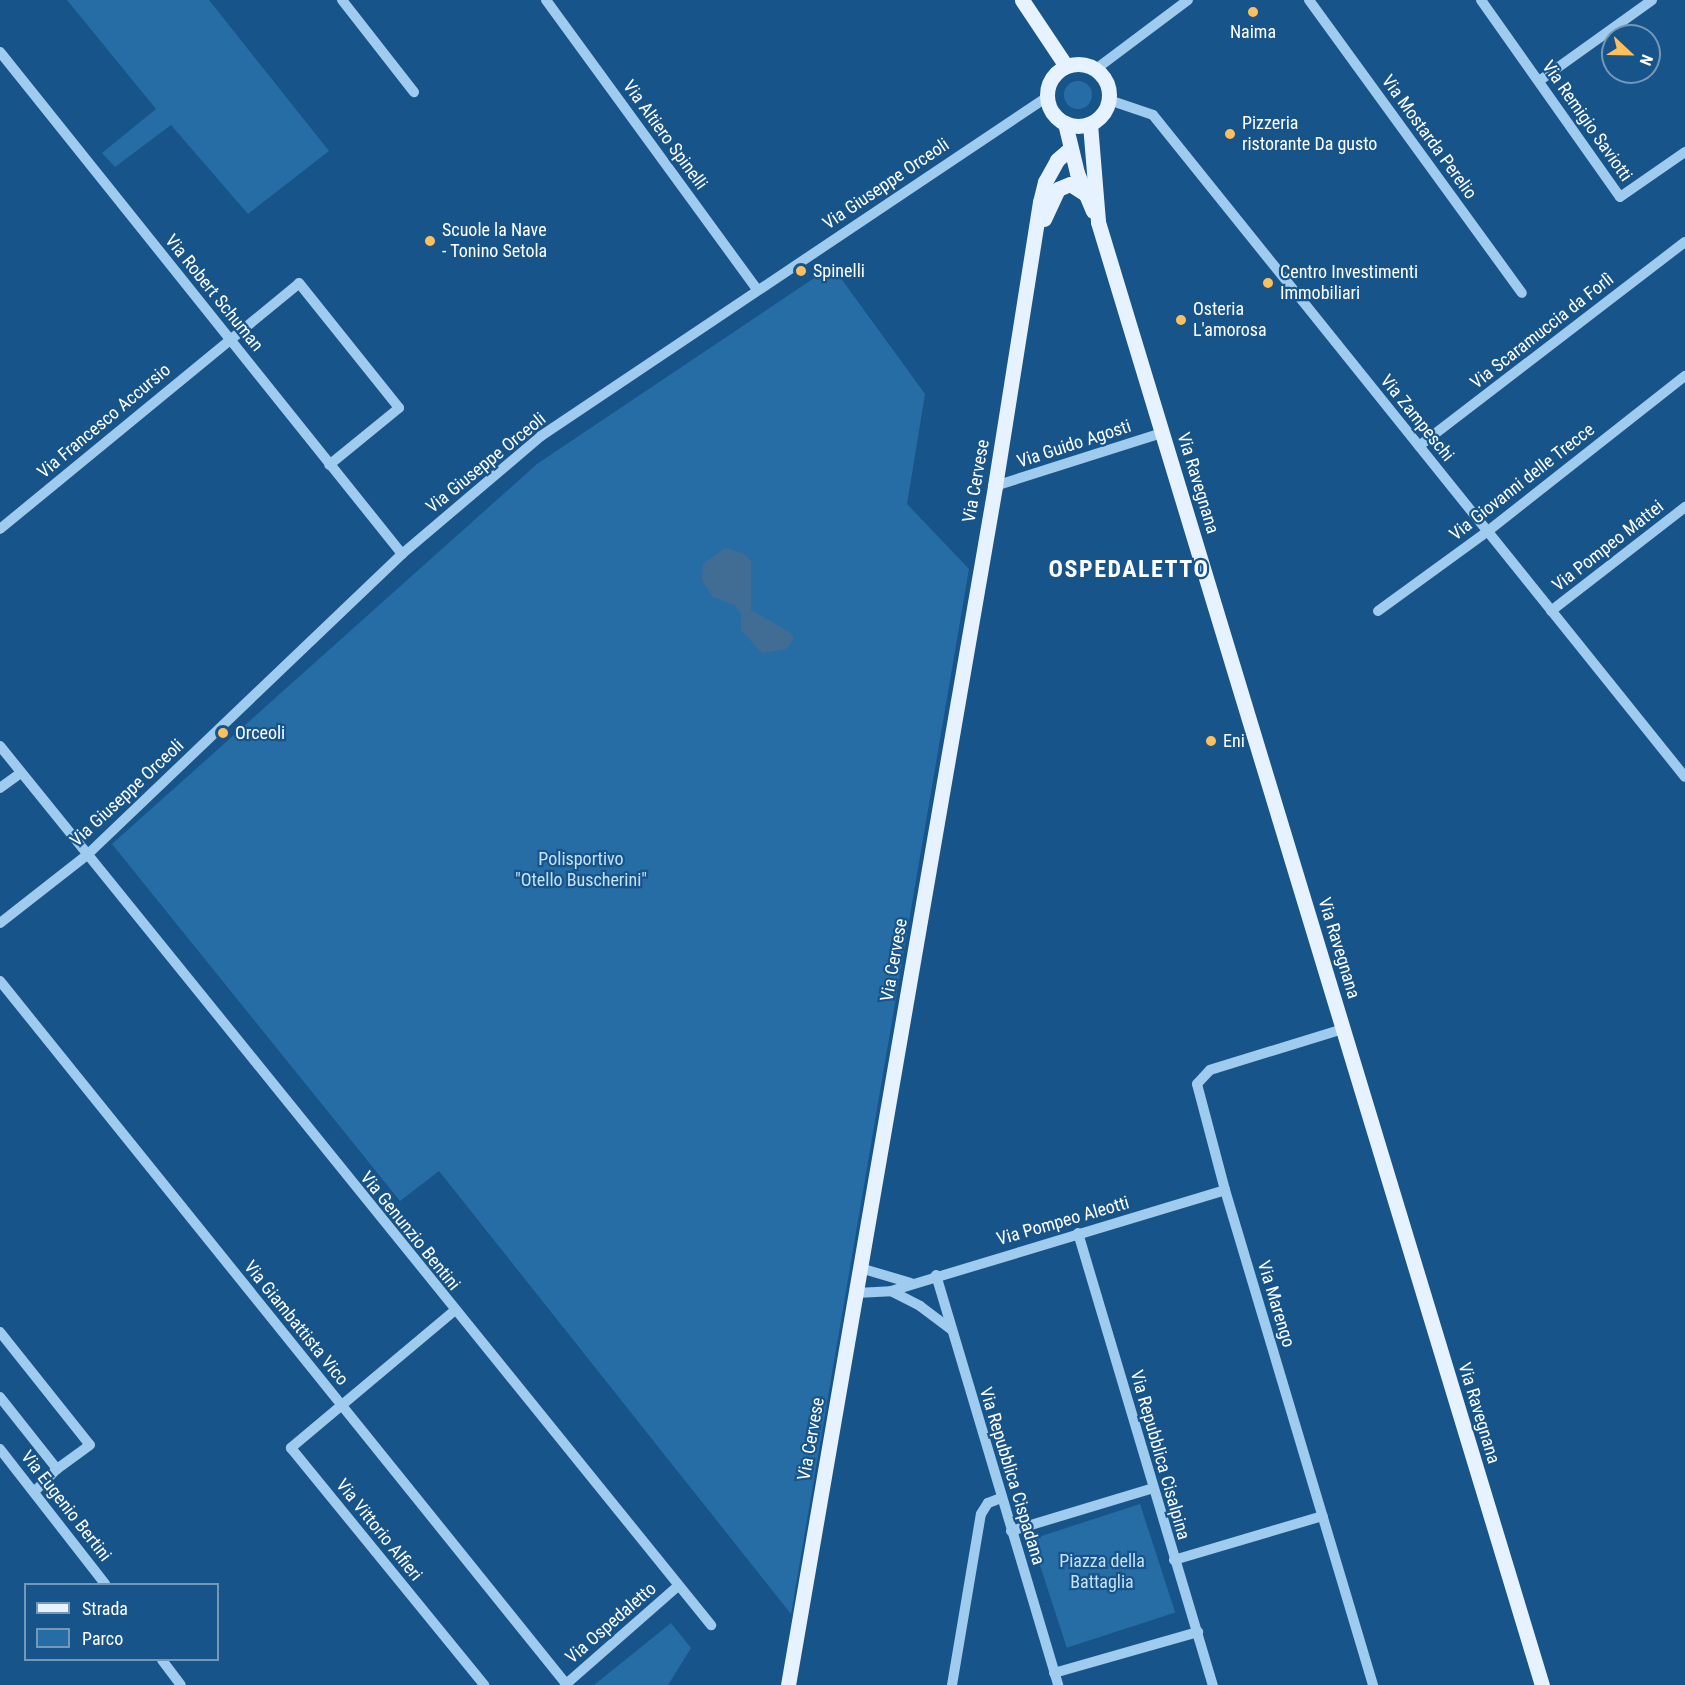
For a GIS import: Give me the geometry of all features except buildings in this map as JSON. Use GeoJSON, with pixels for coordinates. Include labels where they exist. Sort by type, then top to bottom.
{"type":"FeatureCollection","features":[{"type":"Feature","properties":{"kind":"main road"},"geometry":{"type":"LineString","coordinates":[[1022,0],[1066,66]]}},
{"type":"Feature","properties":{"kind":"main road"},"geometry":{"type":"LineString","coordinates":[[1047,97],[1052,78],[1066,66],[1082,64],[1096,69],[1107,82],[1109,100],[1099,118],[1090,124],[1065,123]]}},
{"type":"Feature","properties":{"kind":"main road","name":"Via Ravegnana"},"geometry":{"type":"LineString","coordinates":[[1047,97],[1053,112],[1065,123],[1084,193],[1098,222],[1542,1685]]}},
{"type":"Feature","properties":{"kind":"main road","name":"Via Ravegnana"},"geometry":{"type":"LineString","coordinates":[[1090,124],[1098,222]]}},
{"type":"Feature","properties":{"kind":"main road","name":"Via Cervese"},"geometry":{"type":"LineString","coordinates":[[788,1685],[995,486],[1045,182],[1057,160],[1071,148]]}},
{"type":"Feature","properties":{"kind":"main road","name":"Via Cervese"},"geometry":{"type":"LineString","coordinates":[[1036,242],[1058,189],[1070,184],[1084,193]]}},
{"type":"Feature","properties":{"kind":"street"},"geometry":{"type":"LineString","coordinates":[[342,0],[414,92]]}},
{"type":"Feature","properties":{"kind":"street","name":"Via Altiero Spinelli"},"geometry":{"type":"LineString","coordinates":[[546,0],[757,289]]}},
{"type":"Feature","properties":{"kind":"street"},"geometry":{"type":"LineString","coordinates":[[1096,69],[1188,0]]}},
{"type":"Feature","properties":{"kind":"street","name":"Via Mostarda Perelio"},"geometry":{"type":"LineString","coordinates":[[1309,0],[1522,293]]}},
{"type":"Feature","properties":{"kind":"street","name":"Via Remigio Saviotti"},"geometry":{"type":"LineString","coordinates":[[1481,0],[1620,197],[1685,152]]}},
{"type":"Feature","properties":{"kind":"street"},"geometry":{"type":"LineString","coordinates":[[1539,81],[1652,0]]}},
{"type":"Feature","properties":{"kind":"street","name":"Via Robert Schuman"},"geometry":{"type":"LineString","coordinates":[[0,52],[402,554]]}},
{"type":"Feature","properties":{"kind":"street","name":"Via Giuseppe Orceoli"},"geometry":{"type":"LineString","coordinates":[[0,923],[87,855],[402,554],[541,436],[757,289],[1047,97]]}},
{"type":"Feature","properties":{"kind":"street","name":"Via Zampeschi"},"geometry":{"type":"LineString","coordinates":[[1109,100],[1153,115],[1685,777]]}},
{"type":"Feature","properties":{"kind":"street","name":"Via Scaramuccia da Forlì"},"geometry":{"type":"LineString","coordinates":[[1419,446],[1685,242]]}},
{"type":"Feature","properties":{"kind":"street","name":"Via Francesco Accursio"},"geometry":{"type":"LineString","coordinates":[[0,529],[299,283],[399,408],[329,465]]}},
{"type":"Feature","properties":{"kind":"street","name":"Via Giovanni delle Trecce"},"geometry":{"type":"LineString","coordinates":[[1378,611],[1488,531],[1685,376]]}},
{"type":"Feature","properties":{"kind":"street","name":"Via Guido Agosti"},"geometry":{"type":"LineString","coordinates":[[995,486],[1162,432]]}},
{"type":"Feature","properties":{"kind":"street","name":"Via Pompeo Mattei"},"geometry":{"type":"LineString","coordinates":[[1551,610],[1685,507]]}},
{"type":"Feature","properties":{"kind":"street","name":"Via Genunzio Bentini"},"geometry":{"type":"LineString","coordinates":[[0,746],[677,1587],[711,1624]]}},
{"type":"Feature","properties":{"kind":"street"},"geometry":{"type":"LineString","coordinates":[[0,788],[21,773]]}},
{"type":"Feature","properties":{"kind":"street","name":"Via Giambattista Vico"},"geometry":{"type":"LineString","coordinates":[[0,981],[566,1685]]}},
{"type":"Feature","properties":{"kind":"street","name":"Via Marengo"},"geometry":{"type":"LineString","coordinates":[[1343,1029],[1201,1076],[1197,1084],[1225,1190],[1373,1685]]}},
{"type":"Feature","properties":{"kind":"street","name":"Via Pompeo Aleotti"},"geometry":{"type":"LineString","coordinates":[[891,1292],[936,1275],[1225,1190]]}},
{"type":"Feature","properties":{"kind":"street","name":"Via Repubblica Cisalpina"},"geometry":{"type":"LineString","coordinates":[[1078,1233],[1213,1685]]}},
{"type":"Feature","properties":{"kind":"street"},"geometry":{"type":"LineString","coordinates":[[860,1268],[911,1283]]}},
{"type":"Feature","properties":{"kind":"street","name":"Via Repubblica Cispadana"},"geometry":{"type":"LineString","coordinates":[[936,1275],[1058,1685]]}},
{"type":"Feature","properties":{"kind":"street"},"geometry":{"type":"LineString","coordinates":[[856,1293],[891,1292],[920,1306],[952,1331]]}},
{"type":"Feature","properties":{"kind":"street"},"geometry":{"type":"LineString","coordinates":[[341,1405],[454,1311]]}},
{"type":"Feature","properties":{"kind":"street"},"geometry":{"type":"LineString","coordinates":[[0,1332],[90,1445],[57,1469],[35,1491]]}},
{"type":"Feature","properties":{"kind":"street"},"geometry":{"type":"LineString","coordinates":[[0,1397],[57,1469]]}},
{"type":"Feature","properties":{"kind":"street","name":"Via Vittorio Alfieri"},"geometry":{"type":"LineString","coordinates":[[341,1405],[291,1448],[484,1685]]}},
{"type":"Feature","properties":{"kind":"street","name":"Via Eugenio Bertini"},"geometry":{"type":"LineString","coordinates":[[0,1449],[35,1491],[104,1583]]}},
{"type":"Feature","properties":{"kind":"street"},"geometry":{"type":"LineString","coordinates":[[1011,1531],[1154,1488]]}},
{"type":"Feature","properties":{"kind":"street"},"geometry":{"type":"LineString","coordinates":[[952,1685],[981,1514],[988,1503],[1001,1498]]}},
{"type":"Feature","properties":{"kind":"street"},"geometry":{"type":"LineString","coordinates":[[1174,1560],[1323,1516]]}},
{"type":"Feature","properties":{"kind":"street","name":"Via Ospedaletto"},"geometry":{"type":"LineString","coordinates":[[566,1685],[677,1587]]}},
{"type":"Feature","properties":{"kind":"street"},"geometry":{"type":"LineString","coordinates":[[1054,1673],[1198,1632]]}},
{"type":"Feature","properties":{"kind":"street"},"geometry":{"type":"LineString","coordinates":[[163,1661],[181,1685]]}},
{"type":"Feature","properties":{"kind":"green space"},"geometry":{"type":"Polygon","coordinates":[[[67,0],[209,0],[329,151],[248,214],[171,125],[115,167],[102,153],[156,109],[67,0]]]}},
{"type":"Feature","properties":{"kind":"green space"},"geometry":{"type":"Polygon","coordinates":[[[1078,81],[1088,85],[1092,95],[1088,105],[1078,109],[1068,105],[1064,95],[1068,85],[1078,81]]]}},
{"type":"Feature","properties":{"kind":"green space","name":"Polisportivo \"Otello Buscherini\""},"geometry":{"type":"Polygon","coordinates":[[[832,266],[925,394],[907,504],[969,569],[791,1614],[439,1171],[400,1201],[112,844],[537,464],[832,266]]]}},
{"type":"Feature","properties":{"kind":"green space","name":"Piazza della Battaglia"},"geometry":{"type":"Polygon","coordinates":[[[1140,1504],[1175,1612],[1067,1648],[1032,1539],[1140,1504]]]}},
{"type":"Feature","properties":{"kind":"green space"},"geometry":{"type":"Polygon","coordinates":[[[671,1623],[691,1648],[668,1685],[594,1685],[671,1623]]]}},
{"type":"Feature","properties":{"kind":"shaded area"},"geometry":{"type":"Polygon","coordinates":[[[725,548],[743,553],[751,561],[751,610],[791,633],[794,639],[786,649],[762,653],[741,630],[741,614],[735,605],[713,597],[702,580],[703,564],[725,548]]]}},
{"type":"Feature","properties":{"kind":"place","name":"Naima"},"geometry":{"type":"Point","coordinates":[1253,12]}},
{"type":"Feature","properties":{"kind":"place","name":"Pizzeria ristorante Da gusto"},"geometry":{"type":"Point","coordinates":[1230,134]}},
{"type":"Feature","properties":{"kind":"place","name":"Scuole la Nave - Tonino Setola"},"geometry":{"type":"Point","coordinates":[430,241]}},
{"type":"Feature","properties":{"kind":"place","name":"Spinelli"},"geometry":{"type":"Point","coordinates":[801,271]}},
{"type":"Feature","properties":{"kind":"place","name":"Centro Investimenti Immobiliari"},"geometry":{"type":"Point","coordinates":[1268,283]}},
{"type":"Feature","properties":{"kind":"place","name":"Osteria L'amorosa"},"geometry":{"type":"Point","coordinates":[1181,320]}},
{"type":"Feature","properties":{"kind":"place","name":"Orceoli"},"geometry":{"type":"Point","coordinates":[223,733]}},
{"type":"Feature","properties":{"kind":"place","name":"Eni"},"geometry":{"type":"Point","coordinates":[1211,741]}},
{"type":"Feature","properties":{"kind":"district","name":"OSPEDALETTO"},"geometry":{"type":"Point","coordinates":[1129,570]}}]}
